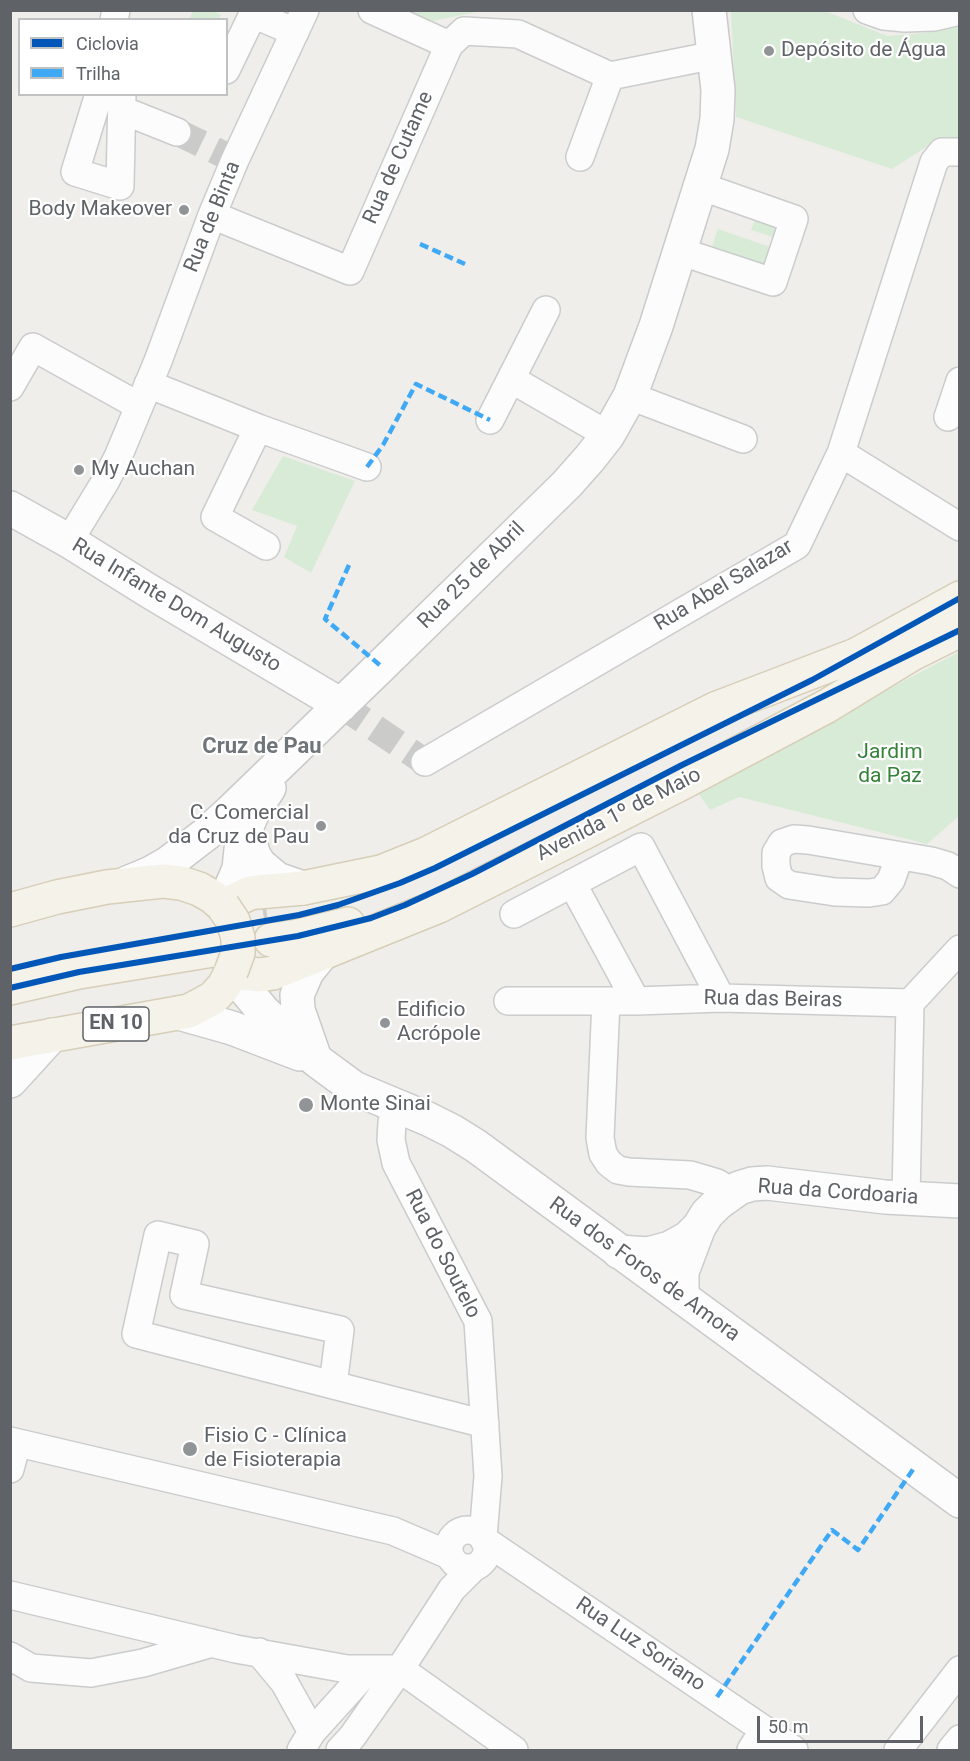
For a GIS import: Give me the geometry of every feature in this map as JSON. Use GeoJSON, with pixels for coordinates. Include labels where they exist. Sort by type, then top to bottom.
{"type":"FeatureCollection","features":[{"type":"Feature","properties":{"kind":"main road","name":"Rua 25 de Abril"},"geometry":{"type":"LineString","coordinates":[[123,885],[167,864],[230,812],[567,484],[608,435],[630,396],[656,326],[712,149],[717,120],[718,90],[709,10]]}},
{"type":"Feature","properties":{"kind":"main road","name":"Rua Infante Dom Augusto"},"geometry":{"type":"LineString","coordinates":[[10,508],[69,541],[341,705]]}},
{"type":"Feature","properties":{"kind":"main road"},"geometry":{"type":"LineString","coordinates":[[912,654],[682,765],[472,874],[414,901],[370,918],[310,933],[270,931],[298,915],[356,899],[435,868],[803,685],[960,598]]}},
{"type":"Feature","properties":{"kind":"main road","name":"Avenida 1º de Maio"},"geometry":{"type":"LineString","coordinates":[[222,939],[259,975],[273,973],[439,906],[588,832],[827,706],[912,654],[960,630]]}},
{"type":"Feature","properties":{"kind":"main road"},"geometry":{"type":"LineString","coordinates":[[10,988],[222,939],[250,893],[303,888],[381,872],[426,854],[716,709],[856,655]]}},
{"type":"Feature","properties":{"kind":"main road","name":"Rua 25 de Abril"},"geometry":{"type":"LineString","coordinates":[[222,939],[239,869],[242,840],[246,828],[254,810],[299,744]]}},
{"type":"Feature","properties":{"kind":"main road"},"geometry":{"type":"LineString","coordinates":[[246,828],[254,855],[260,865],[277,879],[303,888]]}},
{"type":"Feature","properties":{"kind":"main road"},"geometry":{"type":"LineString","coordinates":[[10,910],[57,897],[123,885],[163,881],[181,883],[213,897],[222,939]]}},
{"type":"Feature","properties":{"kind":"main road"},"geometry":{"type":"LineString","coordinates":[[10,969],[61,957],[222,939]]}},
{"type":"Feature","properties":{"kind":"main road","name":"EN 10"},"geometry":{"type":"LineString","coordinates":[[10,1043],[189,1011],[213,998],[224,986],[222,939]]}},
{"type":"Feature","properties":{"kind":"main road","name":"Rua dos Foros de Amora"},"geometry":{"type":"LineString","coordinates":[[222,939],[263,1011],[316,1060],[354,1088],[428,1119],[476,1146],[960,1501]]}},
{"type":"Feature","properties":{"kind":"main road"},"geometry":{"type":"LineString","coordinates":[[316,1060],[298,1010],[297,995],[307,972],[323,952]]}},
{"type":"Feature","properties":{"kind":"main road","name":"Rua dos Foros de Amora"},"geometry":{"type":"LineString","coordinates":[[179,1013],[248,1034],[316,1060]]}},
{"type":"Feature","properties":{"kind":"main road","name":"EN 10"},"geometry":{"type":"LineString","coordinates":[[10,1081],[52,1035]]}},
{"type":"Feature","properties":{"kind":"main road","name":"Rua da Cordoaria"},"geometry":{"type":"LineString","coordinates":[[733,1193],[739,1188],[767,1182],[906,1198],[960,1201]]}},
{"type":"Feature","properties":{"kind":"main road"},"geometry":{"type":"LineString","coordinates":[[682,1297],[682,1272],[699,1227],[718,1203],[733,1193]]}},
{"type":"Feature","properties":{"kind":"main road"},"geometry":{"type":"LineString","coordinates":[[682,1297],[700,1280],[705,1271],[725,1221],[733,1193]]}},
{"type":"Feature","properties":{"kind":"main road"},"geometry":{"type":"LineString","coordinates":[[619,1252],[648,1254],[670,1248],[688,1238],[699,1227]]}},
{"type":"Feature","properties":{"kind":"street"},"geometry":{"type":"LineString","coordinates":[[372,10],[457,38],[515,22],[610,76],[715,55]]}},
{"type":"Feature","properties":{"kind":"street"},"geometry":{"type":"LineString","coordinates":[[867,10],[904,18],[934,17],[960,11]]}},
{"type":"Feature","properties":{"kind":"street","name":"Rua de Binta"},"geometry":{"type":"LineString","coordinates":[[69,541],[118,457],[144,395],[212,214],[300,21],[254,14],[228,66]]}},
{"type":"Feature","properties":{"kind":"street","name":"Rua de Cutame"},"geometry":{"type":"LineString","coordinates":[[212,214],[350,271],[457,38]]}},
{"type":"Feature","properties":{"kind":"street"},"geometry":{"type":"LineString","coordinates":[[580,157],[610,76]]}},
{"type":"Feature","properties":{"kind":"street"},"geometry":{"type":"LineString","coordinates":[[98,96],[75,172],[120,186],[122,102],[177,132]]}},
{"type":"Feature","properties":{"kind":"street","name":"Rua Abel Salazar"},"geometry":{"type":"LineString","coordinates":[[426,762],[797,545],[841,453],[934,162],[942,152],[960,152]]}},
{"type":"Feature","properties":{"kind":"street"},"geometry":{"type":"LineString","coordinates":[[679,251],[773,282],[794,219],[700,186]]}},
{"type":"Feature","properties":{"kind":"street"},"geometry":{"type":"LineString","coordinates":[[490,420],[546,310]]}},
{"type":"Feature","properties":{"kind":"street"},"geometry":{"type":"LineString","coordinates":[[10,387],[33,347],[144,395],[258,428],[367,467]]}},
{"type":"Feature","properties":{"kind":"street"},"geometry":{"type":"LineString","coordinates":[[511,379],[608,435]]}},
{"type":"Feature","properties":{"kind":"street"},"geometry":{"type":"LineString","coordinates":[[948,417],[960,381]]}},
{"type":"Feature","properties":{"kind":"street"},"geometry":{"type":"LineString","coordinates":[[630,396],[743,439]]}},
{"type":"Feature","properties":{"kind":"street"},"geometry":{"type":"LineString","coordinates":[[258,428],[215,517],[266,546]]}},
{"type":"Feature","properties":{"kind":"street"},"geometry":{"type":"LineString","coordinates":[[841,453],[960,527]]}},
{"type":"Feature","properties":{"kind":"street"},"geometry":{"type":"LineString","coordinates":[[514,914],[640,847],[721,998]]}},
{"type":"Feature","properties":{"kind":"street"},"geometry":{"type":"LineString","coordinates":[[896,855],[948,866],[960,874]]}},
{"type":"Feature","properties":{"kind":"street"},"geometry":{"type":"LineString","coordinates":[[572,883],[636,1001]]}},
{"type":"Feature","properties":{"kind":"street"},"geometry":{"type":"LineString","coordinates":[[906,1198],[910,1003],[960,949]]}},
{"type":"Feature","properties":{"kind":"street","name":"Rua das Beiras"},"geometry":{"type":"LineString","coordinates":[[508,1001],[636,1001],[721,998],[910,1003]]}},
{"type":"Feature","properties":{"kind":"street","name":"Rua da Cordoaria"},"geometry":{"type":"LineString","coordinates":[[606,1001],[600,1138],[603,1154],[618,1170],[690,1175],[717,1183],[733,1193]]}},
{"type":"Feature","properties":{"kind":"street","name":"Rua do Soutelo"},"geometry":{"type":"LineString","coordinates":[[397,1107],[392,1122],[391,1140],[396,1163],[478,1321],[489,1476],[466,1546]]}},
{"type":"Feature","properties":{"kind":"street"},"geometry":{"type":"LineString","coordinates":[[333,1385],[340,1330],[184,1295],[195,1245],[158,1235],[136,1334],[333,1385],[485,1424]]}},
{"type":"Feature","properties":{"kind":"street"},"geometry":{"type":"LineString","coordinates":[[13,1451],[466,1546],[452,1589],[400,1669],[352,1737],[340,1750]]}},
{"type":"Feature","properties":{"kind":"street","name":"Rua Luz Soriano"},"geometry":{"type":"LineString","coordinates":[[466,1546],[758,1740],[794,1750]]}},
{"type":"Feature","properties":{"kind":"street"},"geometry":{"type":"LineString","coordinates":[[10,1595],[213,1643],[347,1670],[400,1669],[514,1750]]}},
{"type":"Feature","properties":{"kind":"street"},"geometry":{"type":"LineString","coordinates":[[10,1656],[31,1668],[91,1673],[143,1663],[213,1643]]}},
{"type":"Feature","properties":{"kind":"street"},"geometry":{"type":"LineString","coordinates":[[259,1652],[284,1682],[306,1741],[369,1670]]}},
{"type":"Feature","properties":{"kind":"street"},"geometry":{"type":"LineString","coordinates":[[898,1750],[960,1670]]}},
{"type":"Feature","properties":{"kind":"street"},"geometry":{"type":"LineString","coordinates":[[951,1750],[960,1739]]}},
{"type":"Feature","properties":{"kind":"green space"},"geometry":{"type":"Polygon","coordinates":[[[193,11],[213,11],[221,15],[220,18],[190,18],[193,11]]]}},
{"type":"Feature","properties":{"kind":"green space"},"geometry":{"type":"Polygon","coordinates":[[[401,11],[481,11],[433,21],[401,11]]]}},
{"type":"Feature","properties":{"kind":"green space"},"geometry":{"type":"Polygon","coordinates":[[[731,11],[825,11],[887,36],[925,33],[959,23],[959,140],[934,142],[892,169],[736,117],[731,11]]]}},
{"type":"Feature","properties":{"kind":"green space"},"geometry":{"type":"Polygon","coordinates":[[[757,214],[778,221],[773,237],[751,230],[757,214]]]}},
{"type":"Feature","properties":{"kind":"green space"},"geometry":{"type":"Polygon","coordinates":[[[718,229],[770,247],[764,264],[712,246],[718,229]]]}},
{"type":"Feature","properties":{"kind":"green space"},"geometry":{"type":"Polygon","coordinates":[[[283,456],[355,481],[311,573],[284,557],[297,526],[252,510],[283,456]]]}},
{"type":"Feature","properties":{"kind":"green space","name":"Jardim da Paz"},"geometry":{"type":"Polygon","coordinates":[[[959,652],[959,816],[927,844],[739,797],[710,810],[696,790],[959,652]]]}},
{"type":"Feature","properties":{"kind":"tunnel"},"geometry":{"type":"LineString","coordinates":[[177,132],[235,160]]}},
{"type":"Feature","properties":{"kind":"tunnel"},"geometry":{"type":"LineString","coordinates":[[341,705],[425,762]]}},
{"type":"Feature","properties":{"kind":"tunnel"},"geometry":{"type":"LineString","coordinates":[[216,929],[268,921]]}},
{"type":"Feature","properties":{"kind":"marked path"},"geometry":{"type":"LineString","coordinates":[[420,244],[465,264]]}},
{"type":"Feature","properties":{"kind":"marked path"},"geometry":{"type":"LineString","coordinates":[[367,467],[383,445],[416,384],[490,420]]}},
{"type":"Feature","properties":{"kind":"marked path"},"geometry":{"type":"LineString","coordinates":[[349,565],[325,619],[381,666]]}},
{"type":"Feature","properties":{"kind":"marked path"},"geometry":{"type":"LineString","coordinates":[[717,1697],[832,1530],[858,1550],[914,1468]]}},
{"type":"Feature","properties":{"kind":"cycle path"},"geometry":{"type":"LineString","coordinates":[[10,969],[61,957],[299,915],[338,905],[400,883],[435,868],[812,680],[960,598]]}},
{"type":"Feature","properties":{"kind":"cycle path"},"geometry":{"type":"LineString","coordinates":[[10,988],[79,972],[298,936],[371,918],[472,874],[682,765],[960,630]]}},
{"type":"Feature","properties":{"kind":"place","name":"Depósito de Água"},"geometry":{"type":"Point","coordinates":[769,51]}},
{"type":"Feature","properties":{"kind":"place","name":"Body Makeover"},"geometry":{"type":"Point","coordinates":[184,210]}},
{"type":"Feature","properties":{"kind":"place","name":"My Auchan"},"geometry":{"type":"Point","coordinates":[79,470]}},
{"type":"Feature","properties":{"kind":"place","name":"C. Comercial da Cruz de Pau"},"geometry":{"type":"Point","coordinates":[321,826]}},
{"type":"Feature","properties":{"kind":"place","name":"Edificio Acrópole"},"geometry":{"type":"Point","coordinates":[385,1023]}},
{"type":"Feature","properties":{"kind":"place","name":"Monte Sinai"},"geometry":{"type":"Point","coordinates":[306,1105]}},
{"type":"Feature","properties":{"kind":"place","name":"Fisio C - Clínica de Fisioterapia"},"geometry":{"type":"Point","coordinates":[190,1449]}},
{"type":"Feature","properties":{"kind":"district","name":"Cruz de Pau"},"geometry":{"type":"Point","coordinates":[262,747]}}]}
